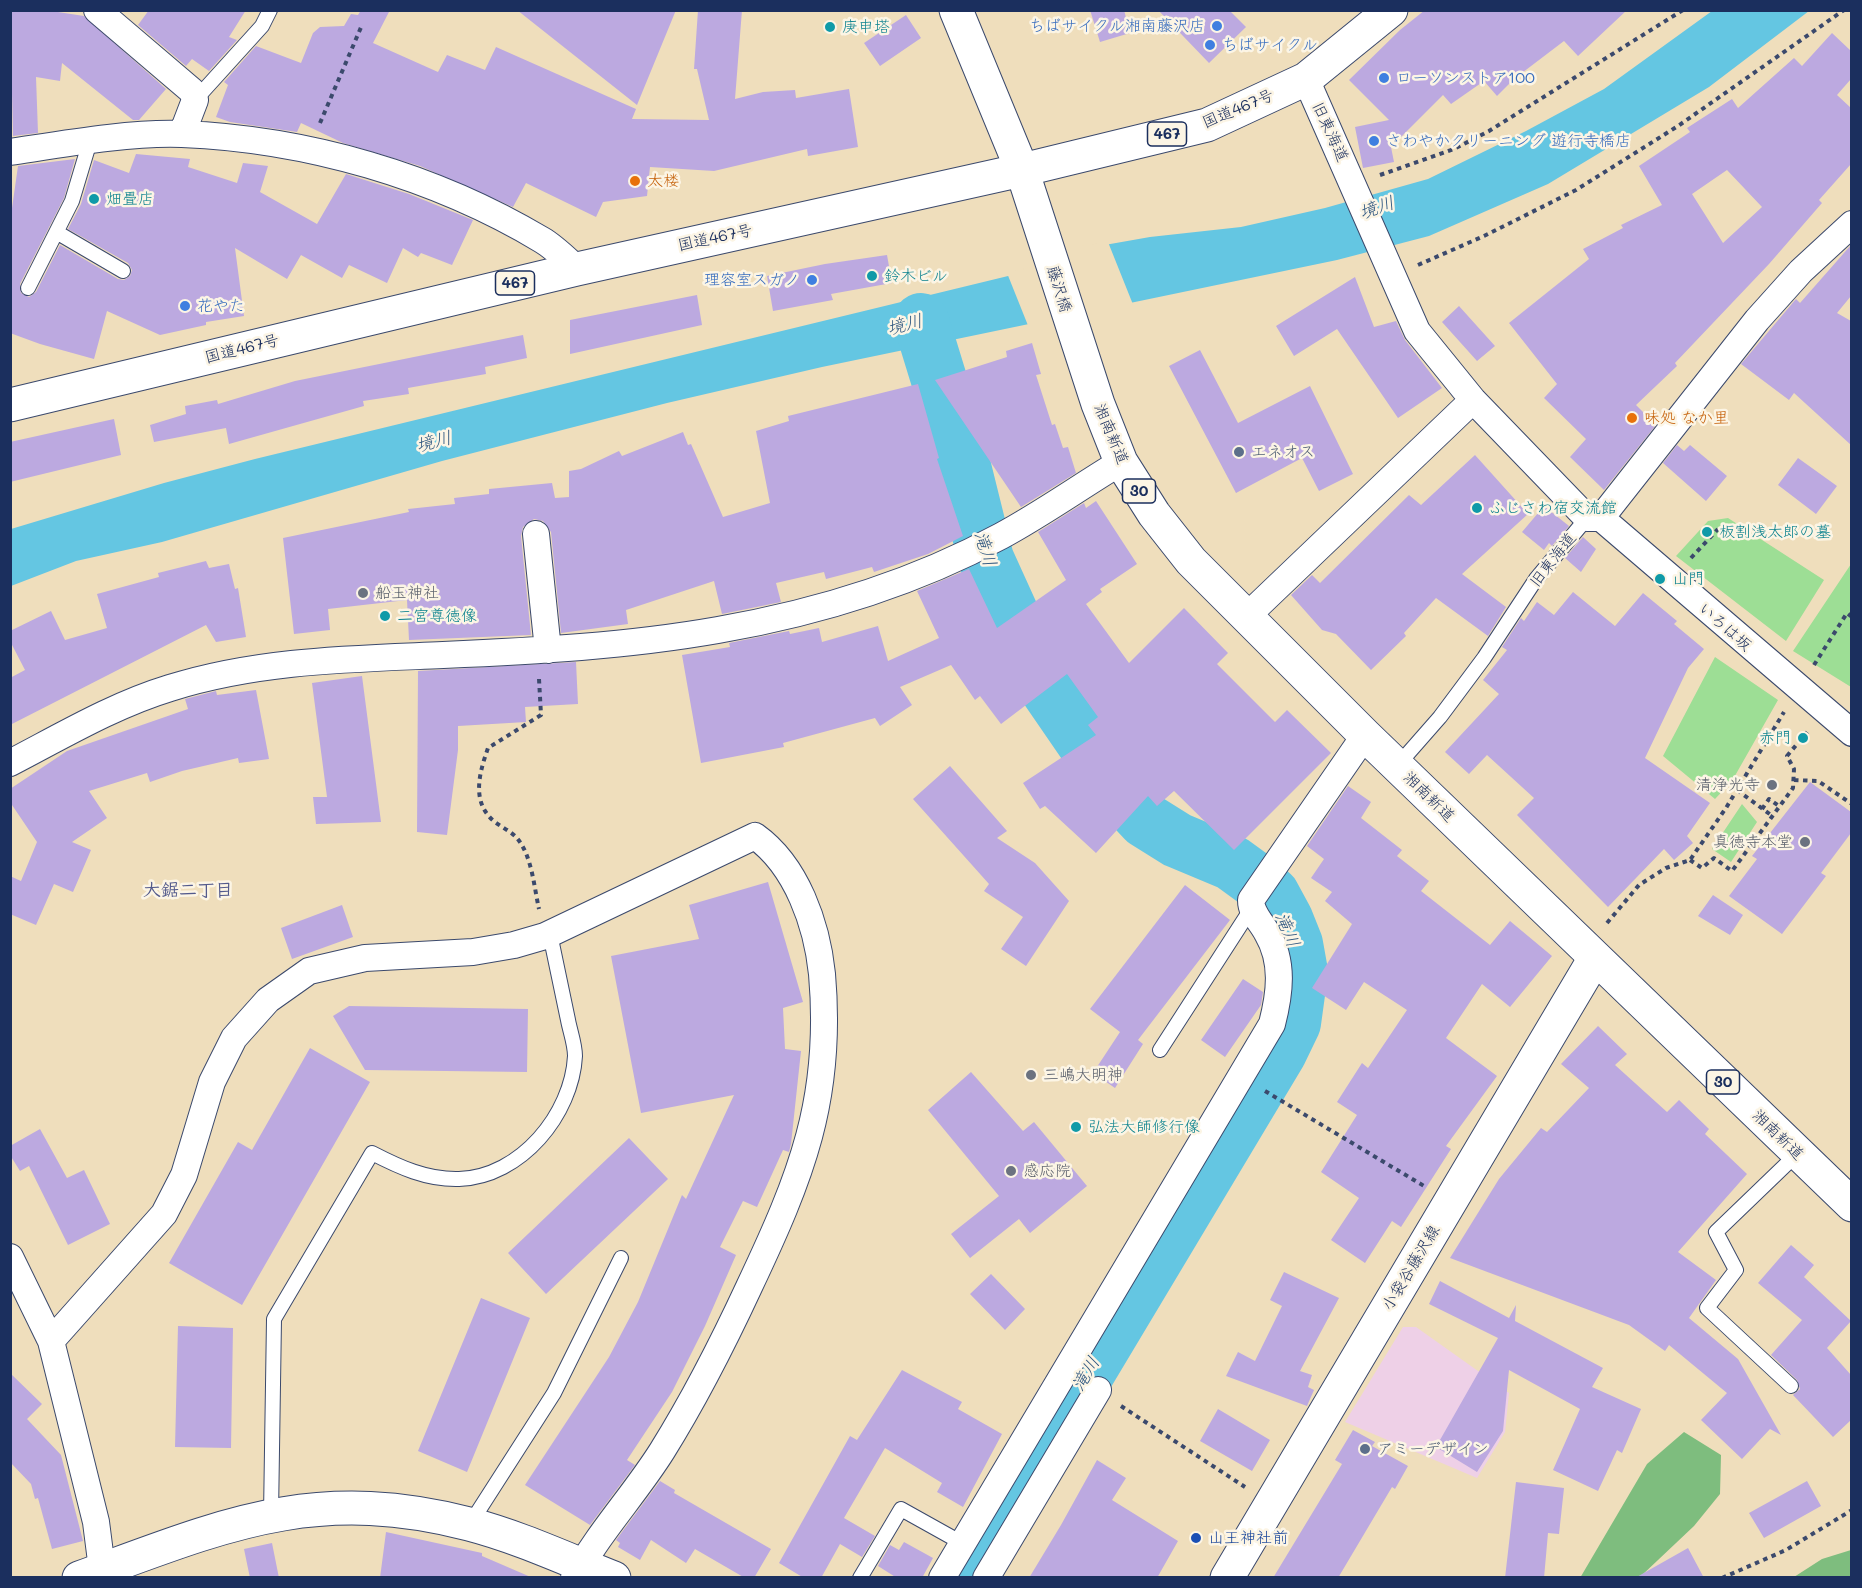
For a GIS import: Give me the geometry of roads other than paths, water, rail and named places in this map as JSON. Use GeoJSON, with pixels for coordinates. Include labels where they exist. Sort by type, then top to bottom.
{"type":"FeatureCollection","features":[{"type":"Feature","properties":{"kind":"main road","name":"30"},"geometry":{"type":"LineString","coordinates":[[956,10],[1022,170]]}},
{"type":"Feature","properties":{"kind":"main road","name":"国道467号"},"geometry":{"type":"LineString","coordinates":[[10,405],[577,268],[1022,170],[1207,125],[1306,79],[1392,10]]}},
{"type":"Feature","properties":{"kind":"main road","name":"藤沢橋"},"geometry":{"type":"LineString","coordinates":[[1022,170],[1075,339]]}},
{"type":"Feature","properties":{"kind":"main road","name":"湘南新道"},"geometry":{"type":"LineString","coordinates":[[1075,339],[1121,462],[1154,514],[1191,561],[1365,735],[1851,1205]]}},
{"type":"Feature","properties":{"kind":"main road","name":"小袋谷藤沢線"},"geometry":{"type":"LineString","coordinates":[[1227,1578],[1594,958]]}},
{"type":"Feature","properties":{"kind":"main road"},"geometry":{"type":"LineString","coordinates":[[95,1575],[186,1538],[271,1515],[327,1507],[386,1508],[470,1524],[507,1536],[578,1571],[614,1578]]}},
{"type":"Feature","properties":{"kind":"street"},"geometry":{"type":"LineString","coordinates":[[97,10],[192,91],[195,100],[182,134]]}},
{"type":"Feature","properties":{"kind":"street","name":"旧東海道"},"geometry":{"type":"LineString","coordinates":[[1306,79],[1417,331],[1473,400],[1594,518]]}},
{"type":"Feature","properties":{"kind":"street"},"geometry":{"type":"LineString","coordinates":[[10,152],[90,141],[182,134],[308,151],[361,162],[440,190],[543,241],[577,268]]}},
{"type":"Feature","properties":{"kind":"street"},"geometry":{"type":"LineString","coordinates":[[1594,518],[1757,320],[1801,271],[1851,224]]}},
{"type":"Feature","properties":{"kind":"street"},"geometry":{"type":"LineString","coordinates":[[1247,616],[1473,400]]}},
{"type":"Feature","properties":{"kind":"street"},"geometry":{"type":"LineString","coordinates":[[10,763],[108,714],[168,688],[203,679],[283,664],[340,659],[543,650],[673,637],[776,617],[882,589],[1001,536],[1121,462]]}},
{"type":"Feature","properties":{"kind":"street","name":"いろは坂"},"geometry":{"type":"LineString","coordinates":[[1594,518],[1674,582],[1851,733]]}},
{"type":"Feature","properties":{"kind":"street"},"geometry":{"type":"LineString","coordinates":[[536,534],[543,650]]}},
{"type":"Feature","properties":{"kind":"street"},"geometry":{"type":"LineString","coordinates":[[942,1578],[1272,1023],[1280,993],[1278,965],[1268,934],[1251,905],[1265,878],[1365,735]]}},
{"type":"Feature","properties":{"kind":"street"},"geometry":{"type":"LineString","coordinates":[[51,1341],[164,1214],[184,1175],[212,1082],[234,1038],[268,1000],[309,971],[365,957],[473,952],[514,945],[548,935],[755,836],[771,847],[802,897],[820,949],[825,1010],[820,1086],[810,1143],[789,1202],[711,1369],[661,1453],[578,1571]]}},
{"type":"Feature","properties":{"kind":"street"},"geometry":{"type":"LineString","coordinates":[[10,1257],[51,1341],[96,1522],[95,1575]]}},
{"type":"Feature","properties":{"kind":"street"},"geometry":{"type":"LineString","coordinates":[[987,1578],[1098,1390]]}},
{"type":"Feature","properties":{"kind":"lane"},"geometry":{"type":"LineString","coordinates":[[195,100],[262,26],[270,10]]}},
{"type":"Feature","properties":{"kind":"lane"},"geometry":{"type":"LineString","coordinates":[[28,288],[58,233],[72,201],[90,141]]}},
{"type":"Feature","properties":{"kind":"lane"},"geometry":{"type":"LineString","coordinates":[[58,233],[123,271]]}},
{"type":"Feature","properties":{"kind":"lane","name":"旧東海道"},"geometry":{"type":"LineString","coordinates":[[1397,766],[1440,717],[1484,658],[1536,579],[1594,518]]}},
{"type":"Feature","properties":{"kind":"lane"},"geometry":{"type":"LineString","coordinates":[[1160,1050],[1251,905]]}},
{"type":"Feature","properties":{"kind":"lane"},"geometry":{"type":"LineString","coordinates":[[271,1515],[274,1319],[372,1152],[402,1168],[430,1177],[460,1179],[495,1170],[525,1152],[553,1124],[570,1088],[575,1054],[548,935]]}},
{"type":"Feature","properties":{"kind":"lane"},"geometry":{"type":"LineString","coordinates":[[1791,1386],[1707,1308],[1736,1270],[1716,1232],[1797,1154]]}},
{"type":"Feature","properties":{"kind":"lane"},"geometry":{"type":"LineString","coordinates":[[470,1524],[554,1394],[621,1258]]}},
{"type":"Feature","properties":{"kind":"lane"},"geometry":{"type":"LineString","coordinates":[[860,1578],[901,1509],[962,1544]]}},
{"type":"Feature","properties":{"kind":"water","name":"境川"},"geometry":{"type":"Polygon","coordinates":[[[1712,11],[1809,11],[1709,87],[1548,184],[1429,236],[1337,260],[822,367],[667,403],[442,461],[162,542],[76,561],[11,586],[11,529],[164,483],[1041,268],[1082,249],[1150,237],[1241,227],[1325,208],[1428,179],[1526,131],[1604,89],[1712,11]]]}},
{"type":"Feature","properties":{"kind":"waterway","name":"滝川"},"geometry":{"type":"LineString","coordinates":[[921,321],[952,422],[986,559],[1040,678],[1117,790],[1145,820],[1177,840],[1232,863],[1272,895],[1295,944],[1300,972],[1293,1023],[1279,1052],[964,1578]]}},
{"type":"Feature","properties":{"kind":"place","name":"ちばサイクル湘南藤沢店"},"geometry":{"type":"Point","coordinates":[1217,26]}},
{"type":"Feature","properties":{"kind":"place","name":"庚申塔"},"geometry":{"type":"Point","coordinates":[830,27]}},
{"type":"Feature","properties":{"kind":"place","name":"ちばサイクル"},"geometry":{"type":"Point","coordinates":[1210,45]}},
{"type":"Feature","properties":{"kind":"place","name":"ローソンストア100"},"geometry":{"type":"Point","coordinates":[1384,78]}},
{"type":"Feature","properties":{"kind":"place","name":"さわやかクリーニング 遊行寺橋店"},"geometry":{"type":"Point","coordinates":[1374,141]}},
{"type":"Feature","properties":{"kind":"place","name":"太楼"},"geometry":{"type":"Point","coordinates":[635,181]}},
{"type":"Feature","properties":{"kind":"place","name":"畑畳店"},"geometry":{"type":"Point","coordinates":[94,199]}},
{"type":"Feature","properties":{"kind":"place","name":"鈴木ビル"},"geometry":{"type":"Point","coordinates":[872,276]}},
{"type":"Feature","properties":{"kind":"place","name":"理容室スガノ"},"geometry":{"type":"Point","coordinates":[812,280]}},
{"type":"Feature","properties":{"kind":"place","name":"花やた"},"geometry":{"type":"Point","coordinates":[185,306]}},
{"type":"Feature","properties":{"kind":"place","name":"味処 なか里"},"geometry":{"type":"Point","coordinates":[1632,418]}},
{"type":"Feature","properties":{"kind":"place","name":"エネオス"},"geometry":{"type":"Point","coordinates":[1239,452]}},
{"type":"Feature","properties":{"kind":"place","name":"ふじさわ宿交流館"},"geometry":{"type":"Point","coordinates":[1477,508]}},
{"type":"Feature","properties":{"kind":"place","name":"板割浅太郎の墓"},"geometry":{"type":"Point","coordinates":[1707,532]}},
{"type":"Feature","properties":{"kind":"place","name":"山門"},"geometry":{"type":"Point","coordinates":[1660,579]}},
{"type":"Feature","properties":{"kind":"place","name":"船玉神社"},"geometry":{"type":"Point","coordinates":[363,593]}},
{"type":"Feature","properties":{"kind":"place","name":"二宮尊徳像"},"geometry":{"type":"Point","coordinates":[385,616]}},
{"type":"Feature","properties":{"kind":"place","name":"赤門"},"geometry":{"type":"Point","coordinates":[1803,738]}},
{"type":"Feature","properties":{"kind":"place","name":"清浄光寺"},"geometry":{"type":"Point","coordinates":[1772,785]}},
{"type":"Feature","properties":{"kind":"place","name":"真徳寺本堂"},"geometry":{"type":"Point","coordinates":[1805,842]}},
{"type":"Feature","properties":{"kind":"place","name":"三嶋大明神"},"geometry":{"type":"Point","coordinates":[1031,1075]}},
{"type":"Feature","properties":{"kind":"place","name":"弘法大師修行像"},"geometry":{"type":"Point","coordinates":[1076,1127]}},
{"type":"Feature","properties":{"kind":"place","name":"感応院"},"geometry":{"type":"Point","coordinates":[1011,1171]}},
{"type":"Feature","properties":{"kind":"place","name":"アミーデザイン"},"geometry":{"type":"Point","coordinates":[1365,1449]}},
{"type":"Feature","properties":{"kind":"place","name":"山王神社前"},"geometry":{"type":"Point","coordinates":[1196,1538]}},
{"type":"Feature","properties":{"kind":"district","name":"大鋸二丁目"},"geometry":{"type":"Point","coordinates":[188,890]}}]}
